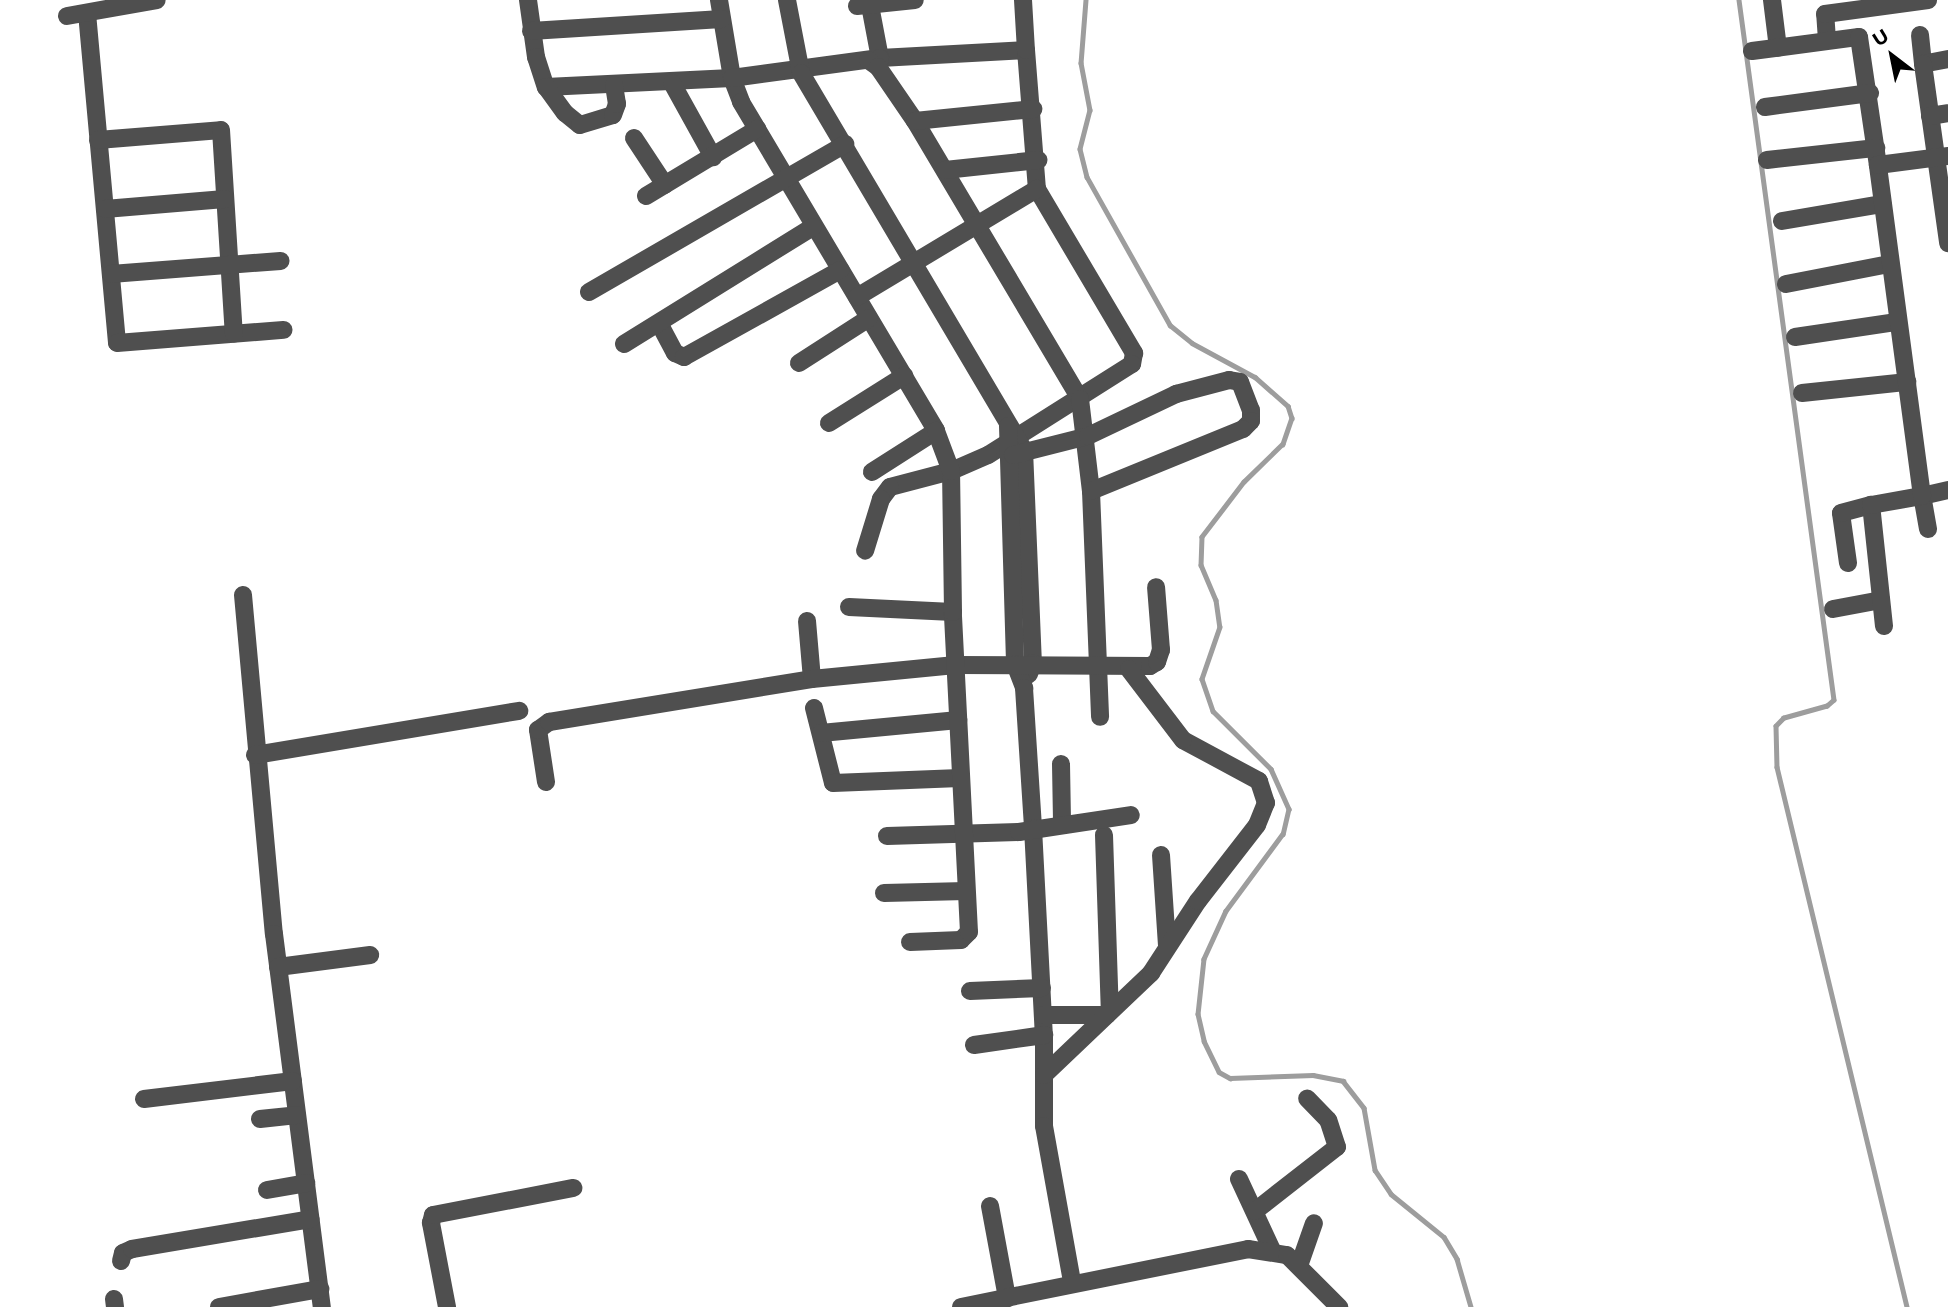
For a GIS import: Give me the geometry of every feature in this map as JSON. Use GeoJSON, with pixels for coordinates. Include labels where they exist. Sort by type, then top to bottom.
{"type":"FeatureCollection","features":[{"type":"Feature","properties":{"kind":"street"},"geometry":{"type":"LineString","coordinates":[[67,16],[157,0]]}},
{"type":"Feature","properties":{"kind":"street"},"geometry":{"type":"LineString","coordinates":[[528,0],[531,31],[546,87],[565,113],[580,125],[613,115],[617,104],[614,85]]}},
{"type":"Feature","properties":{"kind":"street"},"geometry":{"type":"LineString","coordinates":[[719,0],[732,78],[757,129],[936,431],[951,471],[953,612],[967,937],[910,942]]}},
{"type":"Feature","properties":{"kind":"street"},"geometry":{"type":"LineString","coordinates":[[787,0],[799,68],[916,263],[1013,443],[1024,688],[1045,1035],[1044,1075],[1047,1112],[1054,1120],[1076,1281]]}},
{"type":"Feature","properties":{"kind":"street"},"geometry":{"type":"LineString","coordinates":[[915,0],[865,3],[875,62],[979,225],[1080,399],[1088,436],[1100,717]]}},
{"type":"Feature","properties":{"kind":"street"},"geometry":{"type":"LineString","coordinates":[[865,551],[881,499],[890,487],[951,471],[1013,443],[1132,364],[1134,353],[1037,189],[1038,160],[1023,0]]}},
{"type":"Feature","properties":{"kind":"street"},"geometry":{"type":"LineString","coordinates":[[1772,0],[1778,48]]}},
{"type":"Feature","properties":{"kind":"street"},"geometry":{"type":"LineString","coordinates":[[1827,40],[1824,7],[1928,0]]}},
{"type":"Feature","properties":{"kind":"street"},"geometry":{"type":"LineString","coordinates":[[87,13],[117,343],[283,330]]}},
{"type":"Feature","properties":{"kind":"street"},"geometry":{"type":"LineString","coordinates":[[531,31],[722,19]]}},
{"type":"Feature","properties":{"kind":"street"},"geometry":{"type":"LineString","coordinates":[[1920,35],[1930,117],[1941,157],[1948,243]]}},
{"type":"Feature","properties":{"kind":"street"},"geometry":{"type":"LineString","coordinates":[[1752,51],[1827,40],[1860,39],[1870,93],[1889,264],[1928,529]]}},
{"type":"Feature","properties":{"kind":"street"},"geometry":{"type":"LineString","coordinates":[[546,87],[672,83],[799,68],[1026,50]]}},
{"type":"Feature","properties":{"kind":"street"},"geometry":{"type":"LineString","coordinates":[[1923,64],[1948,59]]}},
{"type":"Feature","properties":{"kind":"street"},"geometry":{"type":"LineString","coordinates":[[672,83],[713,156]]}},
{"type":"Feature","properties":{"kind":"street"},"geometry":{"type":"LineString","coordinates":[[1765,107],[1870,93]]}},
{"type":"Feature","properties":{"kind":"street"},"geometry":{"type":"LineString","coordinates":[[915,121],[1033,109]]}},
{"type":"Feature","properties":{"kind":"street"},"geometry":{"type":"LineString","coordinates":[[1930,117],[1948,113]]}},
{"type":"Feature","properties":{"kind":"street"},"geometry":{"type":"LineString","coordinates":[[646,196],[757,129]]}},
{"type":"Feature","properties":{"kind":"street"},"geometry":{"type":"LineString","coordinates":[[99,140],[221,130],[234,334]]}},
{"type":"Feature","properties":{"kind":"street"},"geometry":{"type":"LineString","coordinates":[[634,138],[665,185]]}},
{"type":"Feature","properties":{"kind":"street"},"geometry":{"type":"LineString","coordinates":[[589,292],[845,144]]}},
{"type":"Feature","properties":{"kind":"street"},"geometry":{"type":"LineString","coordinates":[[1767,160],[1941,157]]}},
{"type":"Feature","properties":{"kind":"street"},"geometry":{"type":"LineString","coordinates":[[945,170],[1038,160]]}},
{"type":"Feature","properties":{"kind":"street"},"geometry":{"type":"LineString","coordinates":[[857,297],[1037,189]]}},
{"type":"Feature","properties":{"kind":"street"},"geometry":{"type":"LineString","coordinates":[[105,209],[225,199]]}},
{"type":"Feature","properties":{"kind":"street"},"geometry":{"type":"LineString","coordinates":[[1782,221],[1883,204]]}},
{"type":"Feature","properties":{"kind":"street"},"geometry":{"type":"LineString","coordinates":[[624,344],[813,227]]}},
{"type":"Feature","properties":{"kind":"street"},"geometry":{"type":"LineString","coordinates":[[111,274],[281,261]]}},
{"type":"Feature","properties":{"kind":"street"},"geometry":{"type":"LineString","coordinates":[[1786,284],[1889,264]]}},
{"type":"Feature","properties":{"kind":"street"},"geometry":{"type":"LineString","coordinates":[[659,323],[675,353],[684,358],[840,271]]}},
{"type":"Feature","properties":{"kind":"street"},"geometry":{"type":"LineString","coordinates":[[799,363],[869,318]]}},
{"type":"Feature","properties":{"kind":"street"},"geometry":{"type":"LineString","coordinates":[[1796,337],[1897,322]]}},
{"type":"Feature","properties":{"kind":"street"},"geometry":{"type":"LineString","coordinates":[[829,423],[904,376]]}},
{"type":"Feature","properties":{"kind":"street"},"geometry":{"type":"LineString","coordinates":[[1013,443],[1088,436],[1175,394],[1229,380],[1242,385],[1251,410],[1251,421],[1243,429],[1091,491]]}},
{"type":"Feature","properties":{"kind":"street"},"geometry":{"type":"LineString","coordinates":[[1802,393],[1907,382]]}},
{"type":"Feature","properties":{"kind":"street"},"geometry":{"type":"LineString","coordinates":[[872,472],[936,431]]}},
{"type":"Feature","properties":{"kind":"street"},"geometry":{"type":"LineString","coordinates":[[1849,563],[1842,513],[1948,490]]}},
{"type":"Feature","properties":{"kind":"street"},"geometry":{"type":"LineString","coordinates":[[1871,505],[1884,626]]}},
{"type":"Feature","properties":{"kind":"street"},"geometry":{"type":"LineString","coordinates":[[546,782],[538,735],[544,723],[812,679],[955,665],[1024,664],[1129,669],[1156,664],[1160,656],[1156,587]]}},
{"type":"Feature","properties":{"kind":"street"},"geometry":{"type":"LineString","coordinates":[[219,1307],[321,1298],[278,967],[255,755],[243,595]]}},
{"type":"Feature","properties":{"kind":"street"},"geometry":{"type":"LineString","coordinates":[[1833,609],[1881,600]]}},
{"type":"Feature","properties":{"kind":"street"},"geometry":{"type":"LineString","coordinates":[[849,607],[953,612]]}},
{"type":"Feature","properties":{"kind":"street"},"geometry":{"type":"LineString","coordinates":[[807,621],[812,679]]}},
{"type":"Feature","properties":{"kind":"street"},"geometry":{"type":"LineString","coordinates":[[1044,1075],[1151,973],[1167,946],[1257,825],[1266,795],[1259,781],[1183,740],[1129,669]]}},
{"type":"Feature","properties":{"kind":"street"},"geometry":{"type":"LineString","coordinates":[[814,708],[833,783],[960,778]]}},
{"type":"Feature","properties":{"kind":"street"},"geometry":{"type":"LineString","coordinates":[[255,755],[519,711]]}},
{"type":"Feature","properties":{"kind":"street"},"geometry":{"type":"LineString","coordinates":[[821,733],[958,720]]}},
{"type":"Feature","properties":{"kind":"street"},"geometry":{"type":"LineString","coordinates":[[1061,764],[1062,824]]}},
{"type":"Feature","properties":{"kind":"street"},"geometry":{"type":"LineString","coordinates":[[887,836],[963,835],[1132,815]]}},
{"type":"Feature","properties":{"kind":"street"},"geometry":{"type":"LineString","coordinates":[[1104,835],[1109,1014]]}},
{"type":"Feature","properties":{"kind":"street"},"geometry":{"type":"LineString","coordinates":[[1161,855],[1167,946]]}},
{"type":"Feature","properties":{"kind":"street"},"geometry":{"type":"LineString","coordinates":[[884,893],[966,891]]}},
{"type":"Feature","properties":{"kind":"street"},"geometry":{"type":"LineString","coordinates":[[278,967],[370,955]]}},
{"type":"Feature","properties":{"kind":"street"},"geometry":{"type":"LineString","coordinates":[[970,991],[1042,988]]}},
{"type":"Feature","properties":{"kind":"street"},"geometry":{"type":"LineString","coordinates":[[1044,1015],[1109,1014]]}},
{"type":"Feature","properties":{"kind":"street"},"geometry":{"type":"LineString","coordinates":[[974,1045],[1045,1035]]}},
{"type":"Feature","properties":{"kind":"street"},"geometry":{"type":"LineString","coordinates":[[144,1100],[293,1081]]}},
{"type":"Feature","properties":{"kind":"street"},"geometry":{"type":"LineString","coordinates":[[1255,1211],[1337,1147],[1328,1120],[1307,1098]]}},
{"type":"Feature","properties":{"kind":"street"},"geometry":{"type":"LineString","coordinates":[[260,1119],[297,1115]]}},
{"type":"Feature","properties":{"kind":"street"},"geometry":{"type":"LineString","coordinates":[[1239,1179],[1272,1250]]}},
{"type":"Feature","properties":{"kind":"street"},"geometry":{"type":"LineString","coordinates":[[267,1190],[306,1183]]}},
{"type":"Feature","properties":{"kind":"street"},"geometry":{"type":"LineString","coordinates":[[447,1307],[431,1223],[433,1215],[573,1188]]}},
{"type":"Feature","properties":{"kind":"street"},"geometry":{"type":"LineString","coordinates":[[990,1206],[1007,1298]]}},
{"type":"Feature","properties":{"kind":"street"},"geometry":{"type":"LineString","coordinates":[[121,1261],[122,1253],[132,1249],[311,1219]]}},
{"type":"Feature","properties":{"kind":"street"},"geometry":{"type":"LineString","coordinates":[[1300,1263],[1314,1223]]}},
{"type":"Feature","properties":{"kind":"street"},"geometry":{"type":"LineString","coordinates":[[961,1307],[1201,1255],[1272,1250],[1300,1263],[1339,1307]]}},
{"type":"Feature","properties":{"kind":"waterway"},"geometry":{"type":"LineString","coordinates":[[1086,0],[1081,63],[1090,110],[1080,149],[1087,177],[1170,325],[1192,343],[1255,377],[1288,406],[1292,418],[1283,444],[1244,482],[1202,537],[1201,565],[1216,600],[1220,627],[1202,679],[1213,711],[1271,769],[1289,809],[1283,834],[1226,911],[1204,959],[1198,1014],[1204,1041],[1219,1072],[1230,1078],[1313,1075],[1343,1081],[1364,1108],[1375,1170],[1391,1194],[1444,1237],[1457,1259],[1471,1307]]}},
{"type":"Feature","properties":{"kind":"waterway"},"geometry":{"type":"LineString","coordinates":[[1739,0],[1834,700],[1827,706],[1784,718],[1776,726],[1777,767],[1907,1307]]}}]}
